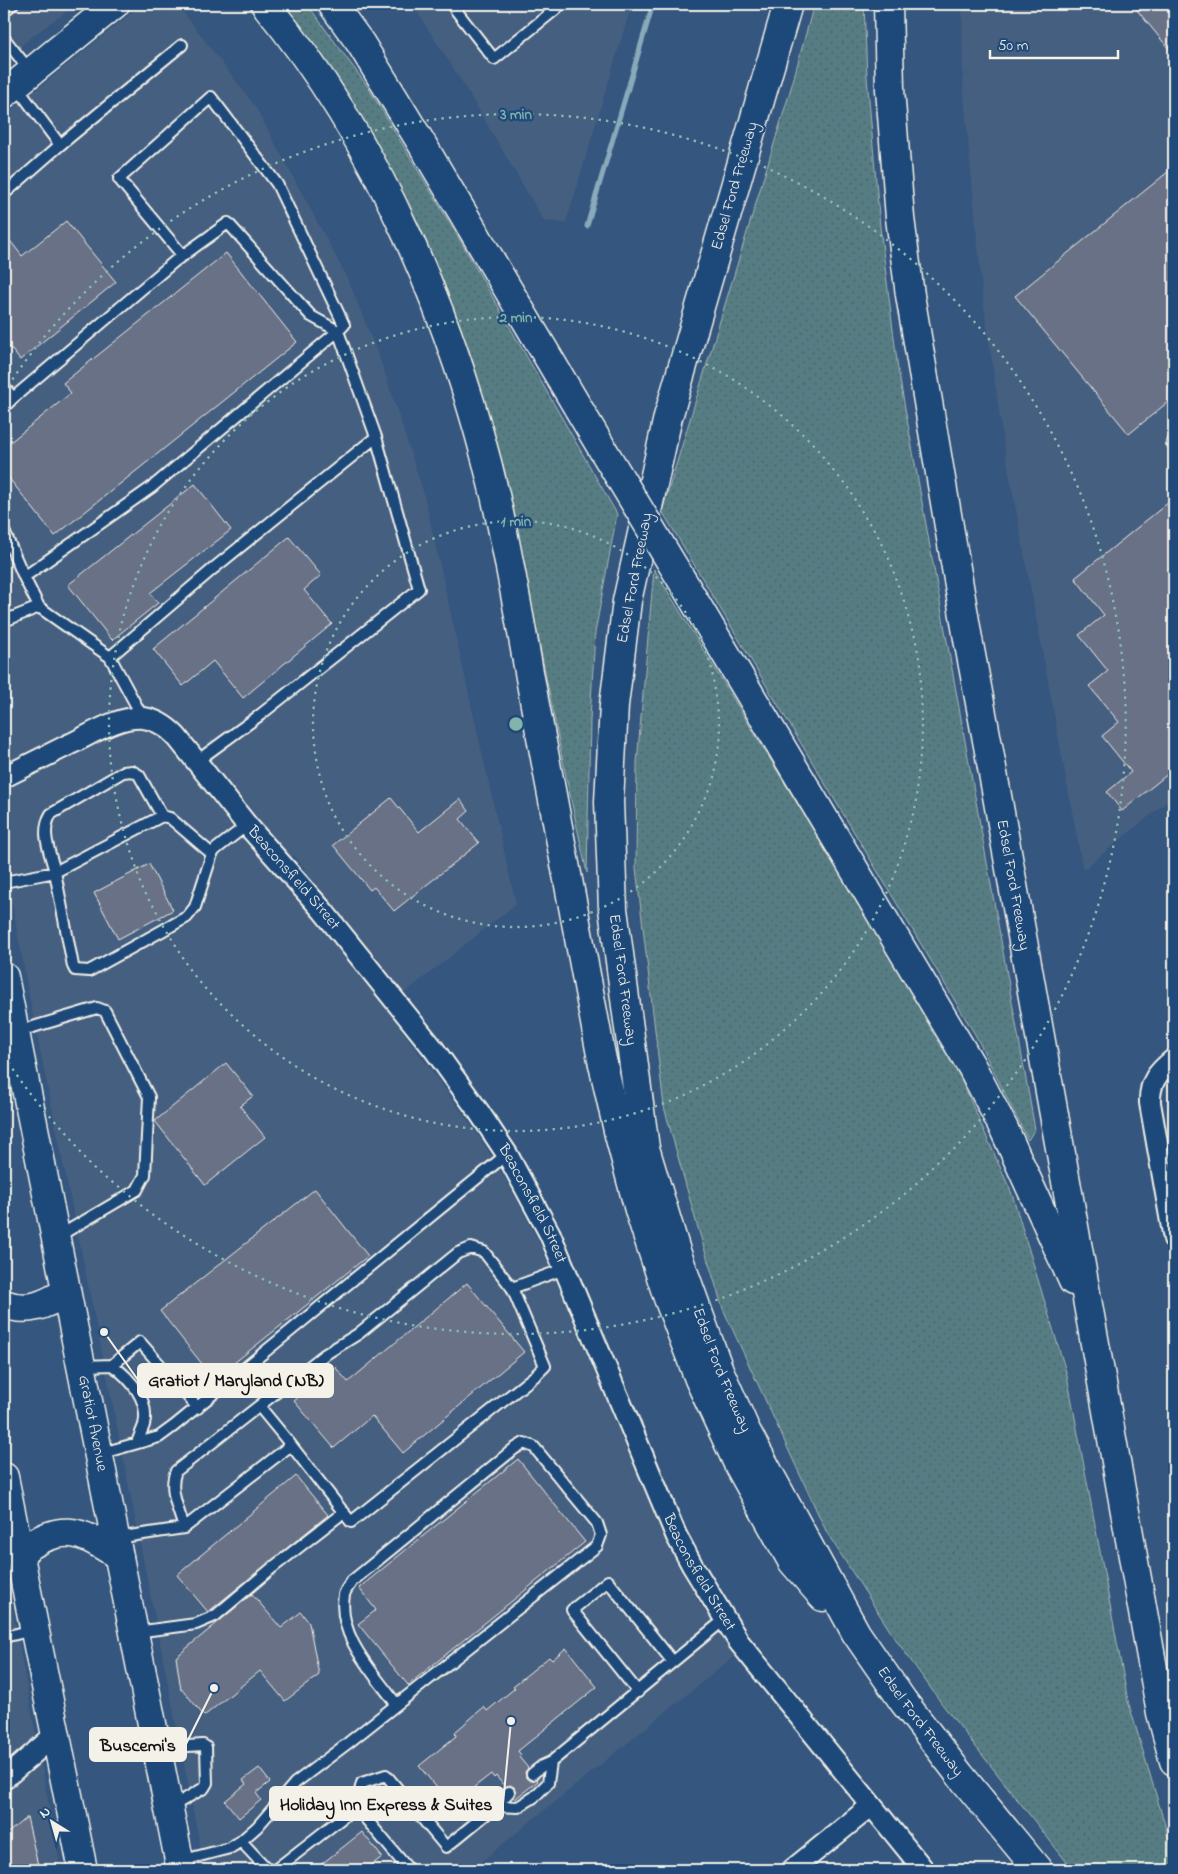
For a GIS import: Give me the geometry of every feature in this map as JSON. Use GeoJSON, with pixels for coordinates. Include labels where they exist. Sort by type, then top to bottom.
{"type":"FeatureCollection","features":[{"type":"Feature","properties":{"kind":"main road"},"geometry":{"type":"LineString","coordinates":[[16,84],[115,4]]}},
{"type":"Feature","properties":{"kind":"main road"},"geometry":{"type":"LineString","coordinates":[[265,4],[316,70],[375,171],[424,277],[470,403],[495,496],[602,1060],[639,1210],[668,1298],[698,1379],[731,1449],[792,1561],[856,1633]]}},
{"type":"Feature","properties":{"kind":"main road"},"geometry":{"type":"LineString","coordinates":[[332,4],[361,44],[422,144],[972,1067],[1015,1152],[1090,1319]]}},
{"type":"Feature","properties":{"kind":"main road","name":"Edsel Ford Freeway"},"geometry":{"type":"LineString","coordinates":[[788,4],[668,417],[627,601],[614,705],[609,802],[612,909],[645,1148],[679,1261],[719,1370],[746,1431],[856,1633],[903,1701],[954,1768],[1038,1870]]}},
{"type":"Feature","properties":{"kind":"main road","name":"Edsel Ford Freeway"},"geometry":{"type":"LineString","coordinates":[[888,4],[890,89],[900,218],[910,295],[968,639],[1160,1713],[1174,1762]]}},
{"type":"Feature","properties":{"kind":"main road","name":"Gratiot Avenue"},"geometry":{"type":"LineString","coordinates":[[4,977],[180,1866]]}},
{"type":"Feature","properties":{"kind":"main road"},"geometry":{"type":"LineString","coordinates":[[4,1304],[30,1309],[43,1305],[66,1292]]}},
{"type":"Feature","properties":{"kind":"main road"},"geometry":{"type":"LineString","coordinates":[[4,1477],[83,1870]]}},
{"type":"Feature","properties":{"kind":"main road"},"geometry":{"type":"LineString","coordinates":[[19,1552],[50,1534],[66,1532],[117,1547]]}},
{"type":"Feature","properties":{"kind":"street","name":"Beaconsfield Street"},"geometry":{"type":"LineString","coordinates":[[143,718],[168,728],[247,825],[323,911],[433,1048],[479,1112],[507,1154],[550,1234],[676,1535],[692,1565],[739,1642],[924,1870]]}},
{"type":"Feature","properties":{"kind":"street"},"geometry":{"type":"LineString","coordinates":[[4,777],[117,722],[143,718]]}},
{"type":"Feature","properties":{"kind":"street"},"geometry":{"type":"LineString","coordinates":[[1174,1059],[1162,1069],[1152,1084],[1150,1092],[1150,1103],[1174,1239]]}},
{"type":"Feature","properties":{"kind":"street"},"geometry":{"type":"LineString","coordinates":[[4,1779],[56,1734]]}},
{"type":"Feature","properties":{"kind":"street"},"geometry":{"type":"LineString","coordinates":[[792,1870],[871,1806]]}},
{"type":"Feature","properties":{"kind":"lane"},"geometry":{"type":"LineString","coordinates":[[4,11],[13,4]]}},
{"type":"Feature","properties":{"kind":"lane"},"geometry":{"type":"LineString","coordinates":[[450,4],[494,59],[562,4]]}},
{"type":"Feature","properties":{"kind":"lane"},"geometry":{"type":"LineString","coordinates":[[4,38],[16,84],[60,145]]}},
{"type":"Feature","properties":{"kind":"lane"},"geometry":{"type":"LineString","coordinates":[[4,194],[60,145],[182,45]]}},
{"type":"Feature","properties":{"kind":"lane"},"geometry":{"type":"LineString","coordinates":[[24,577],[152,488],[344,325],[277,184],[211,97],[119,179],[183,256]]}},
{"type":"Feature","properties":{"kind":"lane"},"geometry":{"type":"LineString","coordinates":[[4,407],[183,256],[228,223],[311,316],[338,332],[376,437],[419,589],[260,715],[196,761]]}},
{"type":"Feature","properties":{"kind":"lane"},"geometry":{"type":"LineString","coordinates":[[4,387],[13,398]]}},
{"type":"Feature","properties":{"kind":"lane"},"geometry":{"type":"LineString","coordinates":[[110,657],[214,568],[376,437]]}},
{"type":"Feature","properties":{"kind":"lane"},"geometry":{"type":"LineString","coordinates":[[4,531],[39,606],[110,657],[143,718]]}},
{"type":"Feature","properties":{"kind":"lane"},"geometry":{"type":"LineString","coordinates":[[4,622],[39,606]]}},
{"type":"Feature","properties":{"kind":"lane"},"geometry":{"type":"LineString","coordinates":[[162,816],[139,775],[132,771],[123,772],[50,814],[44,831],[55,872],[75,970],[84,972],[187,917],[195,907],[212,854],[247,825]]}},
{"type":"Feature","properties":{"kind":"lane"},"geometry":{"type":"LineString","coordinates":[[4,882],[55,872],[162,816],[170,818],[212,854]]}},
{"type":"Feature","properties":{"kind":"lane"},"geometry":{"type":"LineString","coordinates":[[15,1032],[97,1008],[102,1009],[105,1011],[149,1097],[145,1175],[137,1190],[56,1238]]}},
{"type":"Feature","properties":{"kind":"lane"},"geometry":{"type":"LineString","coordinates":[[98,1454],[158,1437],[198,1408],[507,1154]]}},
{"type":"Feature","properties":{"kind":"lane"},"geometry":{"type":"LineString","coordinates":[[184,1528],[173,1491],[172,1480],[176,1471],[324,1355],[358,1334],[458,1253],[471,1248],[484,1252],[512,1288],[545,1366],[351,1522],[259,1406]]}},
{"type":"Feature","properties":{"kind":"lane"},"geometry":{"type":"LineString","coordinates":[[512,1288],[564,1269]]}},
{"type":"Feature","properties":{"kind":"lane"},"geometry":{"type":"LineString","coordinates":[[81,1366],[112,1365],[140,1342],[198,1408]]}},
{"type":"Feature","properties":{"kind":"lane"},"geometry":{"type":"LineString","coordinates":[[112,1365],[124,1374],[137,1390],[145,1409],[144,1424],[137,1443]]}},
{"type":"Feature","properties":{"kind":"lane"},"geometry":{"type":"LineString","coordinates":[[180,1866],[230,1848],[241,1841],[295,1783],[396,1704],[597,1546],[601,1535],[597,1524],[534,1447],[524,1444],[514,1449],[352,1582],[344,1593],[346,1628],[356,1650],[396,1704]]}},
{"type":"Feature","properties":{"kind":"lane"},"geometry":{"type":"LineString","coordinates":[[117,1547],[147,1535],[184,1528],[291,1445]]}},
{"type":"Feature","properties":{"kind":"lane"},"geometry":{"type":"LineString","coordinates":[[134,1632],[196,1624],[215,1616],[272,1568],[344,1512]]}},
{"type":"Feature","properties":{"kind":"lane"},"geometry":{"type":"LineString","coordinates":[[638,1692],[572,1610],[608,1581],[674,1662]]}},
{"type":"Feature","properties":{"kind":"lane"},"geometry":{"type":"LineString","coordinates":[[532,1774],[551,1762],[725,1619]]}},
{"type":"Feature","properties":{"kind":"lane"},"geometry":{"type":"LineString","coordinates":[[4,1637],[34,1630]]}},
{"type":"Feature","properties":{"kind":"lane"},"geometry":{"type":"LineString","coordinates":[[157,1748],[203,1745],[206,1748],[207,1783],[204,1788],[169,1808]]}},
{"type":"Feature","properties":{"kind":"lane"},"geometry":{"type":"LineString","coordinates":[[496,1806],[518,1807],[534,1797],[548,1783],[551,1762]]}},
{"type":"Feature","properties":{"kind":"lane"},"geometry":{"type":"LineString","coordinates":[[275,1870],[356,1807],[362,1783],[386,1775],[446,1847],[496,1806],[509,1792]]}},
{"type":"Feature","properties":{"kind":"lane"},"geometry":{"type":"LineString","coordinates":[[356,1807],[409,1870]]}},
{"type":"Feature","properties":{"kind":"lane"},"geometry":{"type":"LineString","coordinates":[[241,1841],[268,1870]]}},
{"type":"Feature","properties":{"kind":"shaded area"},"geometry":{"type":"Polygon","coordinates":[[[4,4],[79,4],[50,23],[4,59],[4,4]]]}},
{"type":"Feature","properties":{"kind":"shaded area"},"geometry":{"type":"Polygon","coordinates":[[[142,4],[177,4],[255,106],[348,279],[384,370],[424,494],[516,904],[386,1008],[474,1129],[505,1178],[540,1244],[670,1552],[701,1605],[736,1655],[471,1870],[205,1870],[32,1011],[4,861],[4,116],[142,4]],[[294,855],[274,871],[285,885],[305,869],[294,855]]]}},
{"type":"Feature","properties":{"kind":"shaded area"},"geometry":{"type":"Polygon","coordinates":[[[412,4],[632,4],[566,223],[544,221],[462,82],[412,4]]]}},
{"type":"Feature","properties":{"kind":"shaded area"},"geometry":{"type":"Polygon","coordinates":[[[962,4],[1174,4],[1174,796],[1083,870],[1003,440],[982,292],[963,85],[962,4]]]}},
{"type":"Feature","properties":{"kind":"shaded area"},"geometry":{"type":"Polygon","coordinates":[[[4,1564],[61,1870],[4,1870],[4,1564]]]}},
{"type":"Feature","properties":{"kind":"green space"},"geometry":{"type":"Polygon","coordinates":[[[282,4],[307,4],[368,87],[461,242],[617,514],[595,633],[590,720],[587,873],[505,472],[472,359],[442,279],[406,203],[342,84],[282,4]]]}},
{"type":"Feature","properties":{"kind":"green space"},"geometry":{"type":"Polygon","coordinates":[[[814,4],[864,4],[867,77],[880,227],[898,369],[1035,1129],[1028,1140],[976,1036],[662,511],[791,88],[814,4]]]}},
{"type":"Feature","properties":{"kind":"green space"},"geometry":{"type":"Polygon","coordinates":[[[654,569],[949,1052],[1012,1194],[1067,1375],[1128,1701],[1174,1855],[1174,1870],[1073,1870],[942,1704],[894,1637],[827,1533],[723,1309],[664,1107],[636,868],[637,762],[654,569]]]}},
{"type":"Feature","properties":{"kind":"building"},"geometry":{"type":"Polygon","coordinates":[[[1132,4],[1174,4],[1174,55],[1132,4]]]}},
{"type":"Feature","properties":{"kind":"building"},"geometry":{"type":"Polygon","coordinates":[[[1174,167],[1174,397],[1129,434],[1015,296],[1174,167]]]}},
{"type":"Feature","properties":{"kind":"building"},"geometry":{"type":"Polygon","coordinates":[[[66,221],[116,282],[20,360],[4,340],[4,233],[22,256],[66,221]]]}},
{"type":"Feature","properties":{"kind":"building"},"geometry":{"type":"Polygon","coordinates":[[[226,253],[297,342],[55,536],[4,472],[4,447],[71,393],[63,383],[226,253]]]}},
{"type":"Feature","properties":{"kind":"building"},"geometry":{"type":"Polygon","coordinates":[[[195,484],[231,530],[150,593],[158,603],[112,640],[68,585],[195,484]]]}},
{"type":"Feature","properties":{"kind":"building"},"geometry":{"type":"Polygon","coordinates":[[[1174,498],[1174,769],[1122,811],[1107,792],[1131,772],[1102,736],[1119,722],[1089,686],[1108,671],[1079,635],[1104,615],[1075,578],[1174,498]]]}},
{"type":"Feature","properties":{"kind":"building"},"geometry":{"type":"Polygon","coordinates":[[[289,537],[321,575],[304,590],[332,624],[243,698],[213,661],[183,686],[153,649],[289,537]]]}},
{"type":"Feature","properties":{"kind":"building"},"geometry":{"type":"Polygon","coordinates":[[[391,798],[419,832],[460,799],[469,811],[460,819],[479,843],[394,911],[374,887],[370,890],[333,845],[391,798]]]}},
{"type":"Feature","properties":{"kind":"building"},"geometry":{"type":"Polygon","coordinates":[[[149,864],[173,910],[118,939],[94,893],[149,864]]]}},
{"type":"Feature","properties":{"kind":"building"},"geometry":{"type":"Polygon","coordinates":[[[226,1063],[253,1096],[240,1106],[265,1137],[205,1185],[155,1121],[226,1063]]]}},
{"type":"Feature","properties":{"kind":"building"},"geometry":{"type":"Polygon","coordinates":[[[315,1189],[368,1256],[214,1379],[160,1311],[315,1189]]]}},
{"type":"Feature","properties":{"kind":"building"},"geometry":{"type":"Polygon","coordinates":[[[467,1283],[524,1352],[403,1453],[372,1416],[334,1448],[294,1401],[335,1367],[348,1382],[467,1283]]]}},
{"type":"Feature","properties":{"kind":"building"},"geometry":{"type":"Polygon","coordinates":[[[518,1459],[585,1542],[408,1685],[358,1624],[376,1610],[359,1588],[518,1459]]]}},
{"type":"Feature","properties":{"kind":"building"},"geometry":{"type":"Polygon","coordinates":[[[296,1476],[328,1515],[208,1612],[177,1575],[296,1476]]]}},
{"type":"Feature","properties":{"kind":"building"},"geometry":{"type":"Polygon","coordinates":[[[252,1594],[281,1628],[301,1612],[309,1623],[319,1675],[285,1701],[260,1671],[204,1716],[181,1690],[176,1657],[252,1594]]]}},
{"type":"Feature","properties":{"kind":"building"},"geometry":{"type":"Polygon","coordinates":[[[566,1648],[597,1687],[518,1751],[521,1755],[519,1757],[528,1768],[525,1772],[526,1778],[530,1781],[537,1779],[538,1781],[515,1799],[514,1787],[510,1785],[505,1787],[496,1776],[494,1778],[491,1774],[451,1805],[419,1766],[456,1736],[455,1732],[484,1707],[487,1711],[515,1688],[513,1686],[549,1657],[552,1660],[566,1648]]]}},
{"type":"Feature","properties":{"kind":"building"},"geometry":{"type":"Polygon","coordinates":[[[259,1768],[270,1782],[256,1793],[261,1800],[239,1818],[225,1801],[246,1784],[243,1780],[259,1768]]]}},
{"type":"Feature","properties":{"kind":"building"},"geometry":{"type":"Polygon","coordinates":[[[27,1817],[39,1870],[4,1870],[4,1836],[27,1817]]]}},
{"type":"Feature","properties":{"kind":"building"},"geometry":{"type":"Polygon","coordinates":[[[362,1832],[382,1857],[365,1870],[314,1870],[362,1832]]]}},
{"type":"Feature","properties":{"kind":"waterway"},"geometry":{"type":"LineString","coordinates":[[587,226],[653,4]]}},
{"type":"Feature","properties":{"kind":"place","name":"Gratiot / Maryland (NB)"},"geometry":{"type":"Point","coordinates":[104,1332]}},
{"type":"Feature","properties":{"kind":"place","name":"Buscemi's"},"geometry":{"type":"Point","coordinates":[214,1688]}},
{"type":"Feature","properties":{"kind":"place","name":"Holiday Inn Express & Suites"},"geometry":{"type":"Point","coordinates":[511,1721]}}]}
